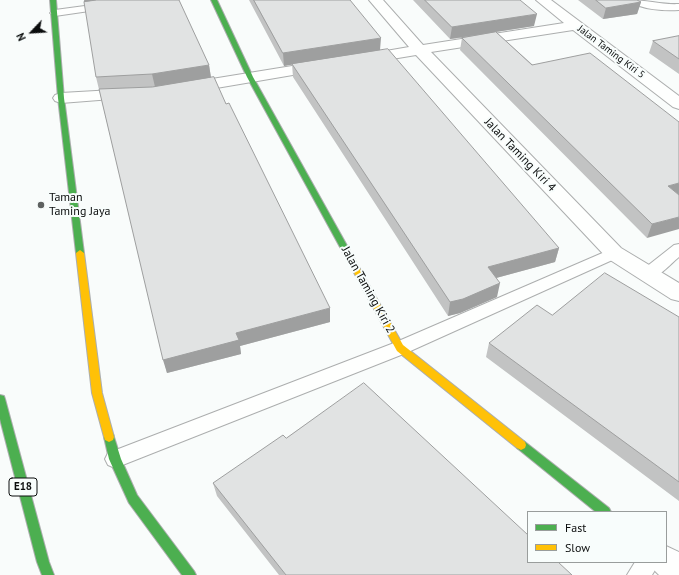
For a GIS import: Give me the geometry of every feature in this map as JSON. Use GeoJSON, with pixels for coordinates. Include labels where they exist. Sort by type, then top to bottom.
{"type":"FeatureCollection","features":[{"type":"Feature","properties":{"kind":"main road"},"geometry":{"type":"LineString","coordinates":[[53,0],[61,98],[97,393],[115,459],[133,499],[190,575]]}},
{"type":"Feature","properties":{"kind":"main road","name":"Jalan Taming Kiri 2"},"geometry":{"type":"LineString","coordinates":[[214,0],[250,78],[400,348],[604,511]]}},
{"type":"Feature","properties":{"kind":"main road","name":"E18"},"geometry":{"type":"LineString","coordinates":[[0,399],[48,575]]}},
{"type":"Feature","properties":{"kind":"street","name":"Jalan Taming Kiri 4"},"geometry":{"type":"LineString","coordinates":[[376,0],[420,50],[614,253],[647,275],[679,293]]}},
{"type":"Feature","properties":{"kind":"street","name":"Jalan Taming Kiri 5"},"geometry":{"type":"LineString","coordinates":[[543,0],[679,104]]}},
{"type":"Feature","properties":{"kind":"street"},"geometry":{"type":"LineString","coordinates":[[350,61],[575,25]]}},
{"type":"Feature","properties":{"kind":"street"},"geometry":{"type":"LineString","coordinates":[[171,90],[335,64]]}},
{"type":"Feature","properties":{"kind":"street"},"geometry":{"type":"LineString","coordinates":[[61,98],[147,93]]}},
{"type":"Feature","properties":{"kind":"street"},"geometry":{"type":"LineString","coordinates":[[667,562],[679,572]]}},
{"type":"Feature","properties":{"kind":"lane"},"geometry":{"type":"LineString","coordinates":[[635,0],[645,5],[669,8],[679,6]]}},
{"type":"Feature","properties":{"kind":"lane"},"geometry":{"type":"LineString","coordinates":[[55,13],[116,5]]}},
{"type":"Feature","properties":{"kind":"lane"},"geometry":{"type":"LineString","coordinates":[[647,275],[679,249]]}},
{"type":"Feature","properties":{"kind":"lane"},"geometry":{"type":"LineString","coordinates":[[115,459],[400,348],[614,253]]}},
{"type":"Feature","properties":{"kind":"lane"},"geometry":{"type":"LineString","coordinates":[[638,575],[648,563]]}},
{"type":"Feature","properties":{"kind":"building"},"geometry":{"type":"Polygon","coordinates":[[[97,0],[179,0],[209,65],[152,74],[96,77],[84,2],[97,0]]]}},
{"type":"Feature","properties":{"kind":"building"},"geometry":{"type":"Polygon","coordinates":[[[254,0],[350,0],[381,38],[283,53],[254,0]]]}},
{"type":"Feature","properties":{"kind":"building"},"geometry":{"type":"Polygon","coordinates":[[[425,0],[520,0],[537,14],[452,27],[425,0]]]}},
{"type":"Feature","properties":{"kind":"building"},"geometry":{"type":"Polygon","coordinates":[[[596,0],[637,0],[641,2],[606,8],[596,0]]]}},
{"type":"Feature","properties":{"kind":"building"},"geometry":{"type":"Polygon","coordinates":[[[496,32],[532,65],[590,53],[679,122],[679,183],[668,186],[679,195],[679,217],[652,224],[462,38],[496,32]]]}},
{"type":"Feature","properties":{"kind":"building"},"geometry":{"type":"Polygon","coordinates":[[[679,36],[679,59],[653,41],[679,36]]]}},
{"type":"Feature","properties":{"kind":"building"},"geometry":{"type":"Polygon","coordinates":[[[388,49],[559,248],[488,267],[500,283],[463,299],[450,302],[292,64],[388,49]]]}},
{"type":"Feature","properties":{"kind":"building"},"geometry":{"type":"Polygon","coordinates":[[[214,77],[226,104],[229,103],[330,308],[236,333],[239,340],[163,360],[99,89],[152,87],[214,77]]]}},
{"type":"Feature","properties":{"kind":"building"},"geometry":{"type":"Polygon","coordinates":[[[605,273],[679,317],[679,482],[489,343],[537,305],[552,315],[605,273]]]}},
{"type":"Feature","properties":{"kind":"building"},"geometry":{"type":"Polygon","coordinates":[[[364,383],[527,534],[527,563],[559,563],[572,575],[286,575],[213,483],[283,435],[286,438],[364,383]]]}},
{"type":"Feature","properties":{"kind":"traffic: fast"},"geometry":{"type":"LineString","coordinates":[[53,0],[61,98],[80,253]]}},
{"type":"Feature","properties":{"kind":"traffic: fast"},"geometry":{"type":"LineString","coordinates":[[214,0],[250,77],[356,269]]}},
{"type":"Feature","properties":{"kind":"traffic: fast"},"geometry":{"type":"LineString","coordinates":[[0,399],[43,562],[48,575]]}},
{"type":"Feature","properties":{"kind":"traffic: fast"},"geometry":{"type":"LineString","coordinates":[[109,437],[115,459],[133,499],[190,575]]}},
{"type":"Feature","properties":{"kind":"traffic: fast"},"geometry":{"type":"LineString","coordinates":[[521,445],[604,511]]}},
{"type":"Feature","properties":{"kind":"traffic: slow"},"geometry":{"type":"LineString","coordinates":[[80,253],[97,393],[109,437]]}},
{"type":"Feature","properties":{"kind":"traffic: slow"},"geometry":{"type":"LineString","coordinates":[[356,269],[400,348],[521,445]]}},
{"type":"Feature","properties":{"kind":"place","name":"Taman Taming Jaya"},"geometry":{"type":"Point","coordinates":[41,205]}}]}
